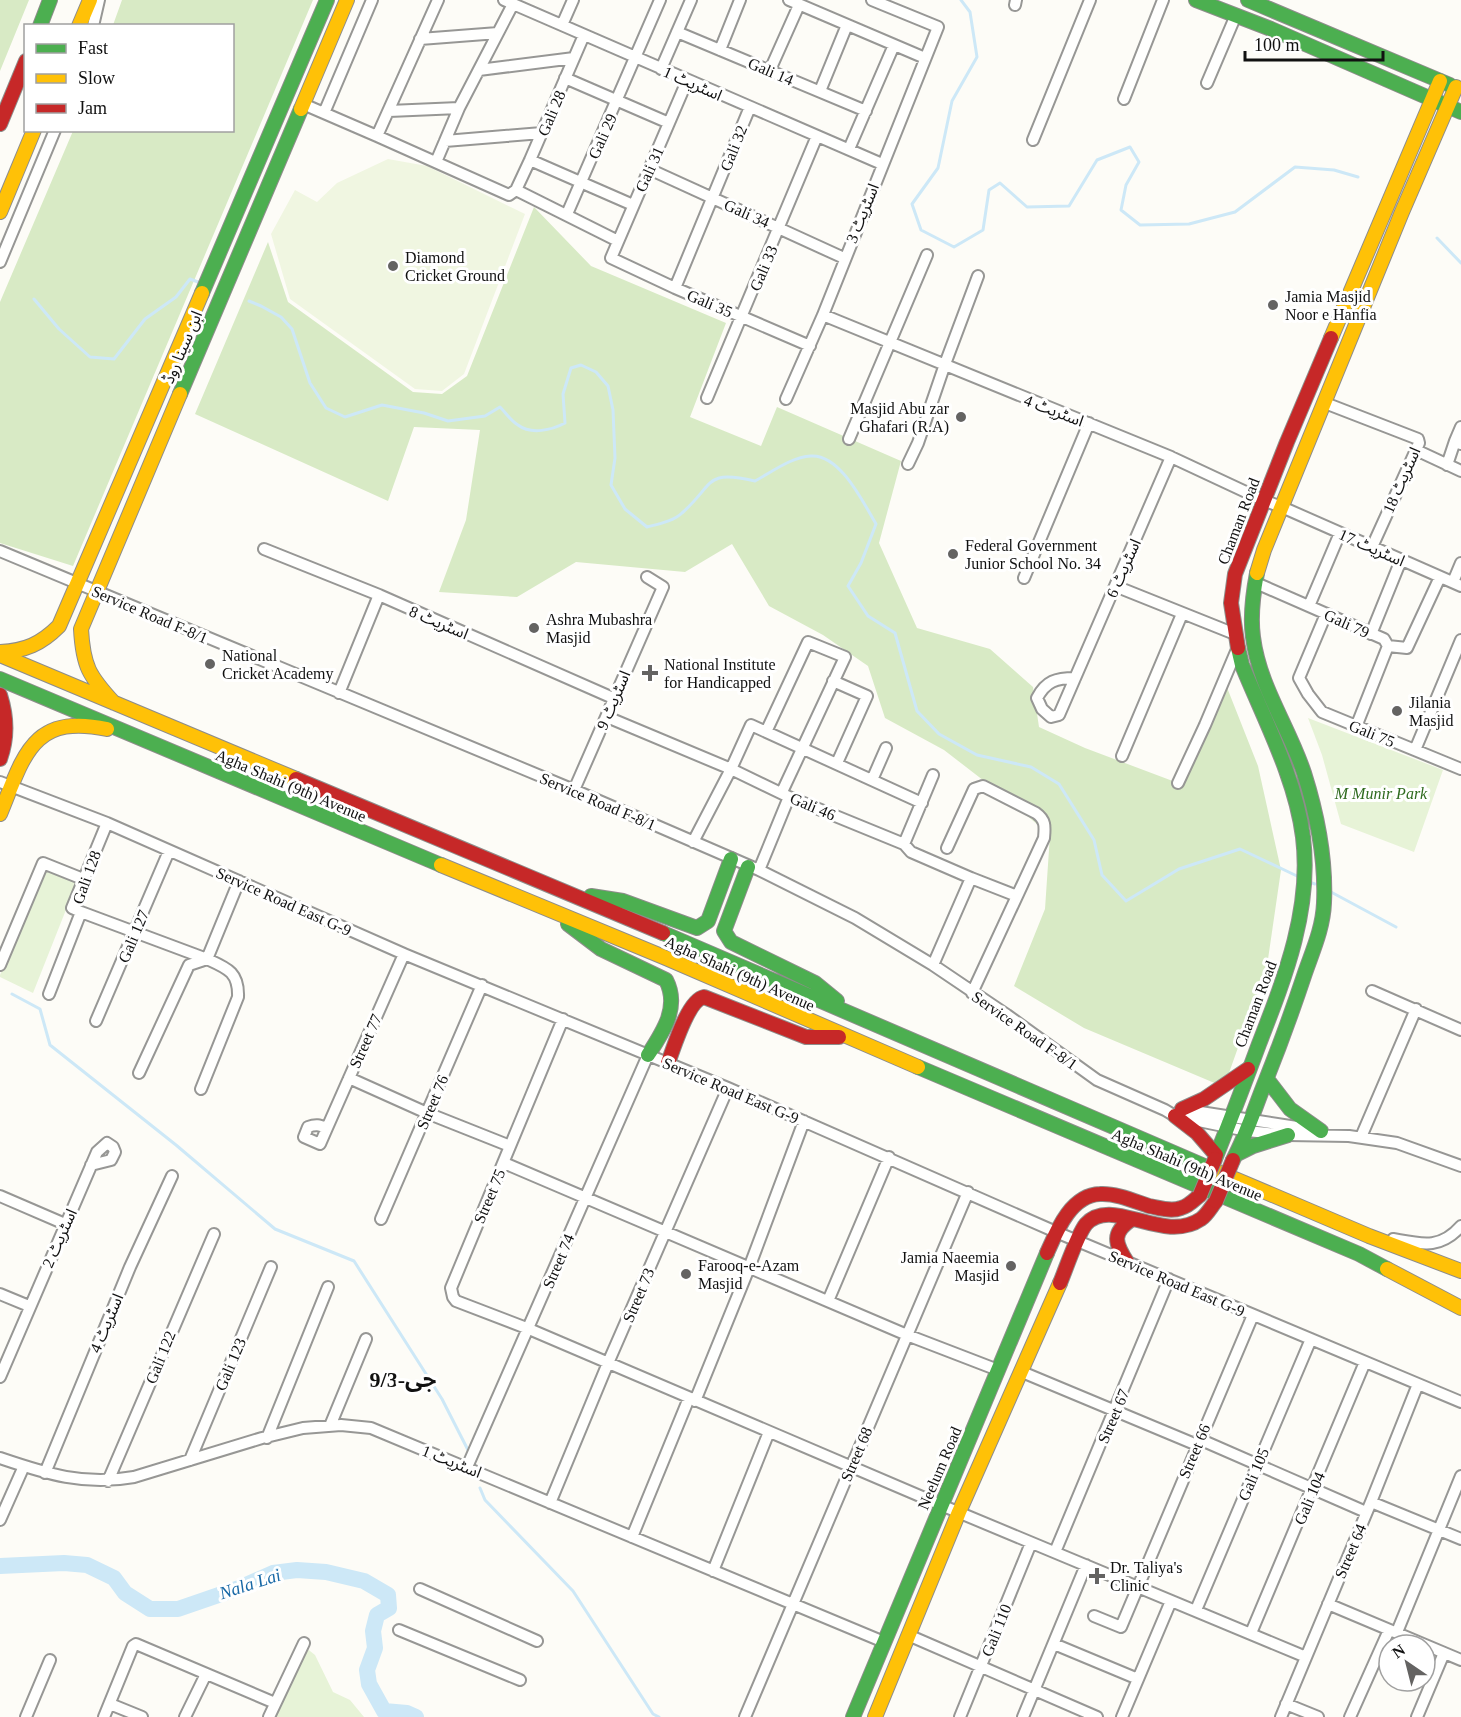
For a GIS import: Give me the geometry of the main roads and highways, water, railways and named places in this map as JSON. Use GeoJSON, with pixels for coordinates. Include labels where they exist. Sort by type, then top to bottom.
{"type":"FeatureCollection","features":[{"type":"Feature","properties":{"kind":"main road"},"geometry":{"type":"LineString","coordinates":[[41,24],[50,0]]}},
{"type":"Feature","properties":{"kind":"main road"},"geometry":{"type":"LineString","coordinates":[[80,24],[90,0]]}},
{"type":"Feature","properties":{"kind":"main road","name":"ابن سینا روڈ"},"geometry":{"type":"LineString","coordinates":[[0,654],[22,652],[35,646],[58,627],[327,0]]}},
{"type":"Feature","properties":{"kind":"main road","name":"ابن سینا روڈ"},"geometry":{"type":"LineString","coordinates":[[114,703],[85,667],[82,657],[81,628],[347,0]]}},
{"type":"Feature","properties":{"kind":"main road"},"geometry":{"type":"LineString","coordinates":[[1197,0],[1299,41],[1461,112]]}},
{"type":"Feature","properties":{"kind":"main road"},"geometry":{"type":"LineString","coordinates":[[875,1717],[959,1512],[1085,1225],[1094,1217],[1105,1214],[1166,1227],[1184,1227],[1202,1219],[1216,1201],[1280,1048],[1322,921],[1321,845],[1314,803],[1302,766],[1269,691],[1257,655],[1251,618],[1256,583],[1263,552],[1284,508],[1288,492],[1402,212],[1447,106],[1458,88],[1248,0]]}},
{"type":"Feature","properties":{"kind":"main road"},"geometry":{"type":"LineString","coordinates":[[1299,41],[1306,25]]}},
{"type":"Feature","properties":{"kind":"main road"},"geometry":{"type":"LineString","coordinates":[[0,124],[24,67]]}},
{"type":"Feature","properties":{"kind":"main road","name":"Chaman Road"},"geometry":{"type":"LineString","coordinates":[[1200,1195],[1284,980],[1301,918],[1305,874],[1303,836],[1295,799],[1242,665],[1236,640],[1232,603],[1235,574],[1263,500],[1440,81]]}},
{"type":"Feature","properties":{"kind":"main road"},"geometry":{"type":"LineString","coordinates":[[0,212],[33,132]]}},
{"type":"Feature","properties":{"kind":"main road","name":"Agha Shahi (9th) Avenue"},"geometry":{"type":"LineString","coordinates":[[0,654],[855,1015],[1368,1236],[1461,1271]]}},
{"type":"Feature","properties":{"kind":"main road","name":"Agha Shahi (9th) Avenue"},"geometry":{"type":"LineString","coordinates":[[0,679],[666,958],[846,1037],[1359,1254],[1461,1308]]}},
{"type":"Feature","properties":{"kind":"main road"},"geometry":{"type":"LineString","coordinates":[[0,695],[6,714],[8,733],[0,759]]}},
{"type":"Feature","properties":{"kind":"main road"},"geometry":{"type":"LineString","coordinates":[[0,814],[6,784],[40,738],[61,726],[82,724],[122,731]]}},
{"type":"Feature","properties":{"kind":"main road"},"geometry":{"type":"LineString","coordinates":[[451,869],[463,866],[466,861],[462,849]]}},
{"type":"Feature","properties":{"kind":"main road"},"geometry":{"type":"LineString","coordinates":[[561,891],[623,901],[697,928],[708,921],[731,859]]}},
{"type":"Feature","properties":{"kind":"main road"},"geometry":{"type":"LineString","coordinates":[[753,868],[724,930],[726,936],[731,942],[815,983],[855,1015]]}},
{"type":"Feature","properties":{"kind":"main road"},"geometry":{"type":"LineString","coordinates":[[553,912],[601,949],[666,980],[671,987],[674,996],[671,1012],[662,1034],[648,1055]]}},
{"type":"Feature","properties":{"kind":"main road"},"geometry":{"type":"LineString","coordinates":[[668,1063],[691,1006],[698,998],[704,997],[806,1037],[846,1037]]}},
{"type":"Feature","properties":{"kind":"main road"},"geometry":{"type":"LineString","coordinates":[[1216,1157],[1205,1139],[1174,1111],[1204,1099],[1248,1069]]}},
{"type":"Feature","properties":{"kind":"main road"},"geometry":{"type":"LineString","coordinates":[[1267,1079],[1290,1109],[1326,1133]]}},
{"type":"Feature","properties":{"kind":"main road"},"geometry":{"type":"LineString","coordinates":[[1242,1141],[1253,1146],[1288,1136]]}},
{"type":"Feature","properties":{"kind":"main road","name":"Neelum Road"},"geometry":{"type":"LineString","coordinates":[[853,1717],[1056,1232],[1067,1212],[1075,1202],[1088,1195],[1101,1193],[1167,1211],[1184,1208],[1200,1195]]}},
{"type":"Feature","properties":{"kind":"main road"},"geometry":{"type":"LineString","coordinates":[[1126,1262],[1116,1240],[1122,1225],[1132,1219]]}},
{"type":"Feature","properties":{"kind":"waterway"},"geometry":{"type":"LineString","coordinates":[[961,0],[970,12],[977,57],[952,101],[938,168],[912,204],[921,230],[954,247],[983,230],[989,190],[1000,183],[1027,207],[1069,206],[1097,160],[1130,147],[1139,162],[1126,185],[1121,210],[1140,225],[1189,224],[1235,212],[1295,167],[1334,170],[1358,177]]}},
{"type":"Feature","properties":{"kind":"waterway"},"geometry":{"type":"LineString","coordinates":[[1437,238],[1461,263]]}},
{"type":"Feature","properties":{"kind":"waterway"},"geometry":{"type":"LineString","coordinates":[[34,299],[59,329],[90,357],[114,359],[145,319],[176,297],[190,279],[198,282]]}},
{"type":"Feature","properties":{"kind":"waterway"},"geometry":{"type":"LineString","coordinates":[[249,301],[281,317],[292,329],[310,383],[326,408],[345,417],[382,405],[424,413],[448,421],[485,416],[500,407],[523,428],[535,431],[554,428],[565,423],[563,394],[571,368],[581,365],[596,372],[608,386],[613,410],[615,458],[611,485],[625,509],[647,527],[679,516],[706,487],[718,478],[755,481],[789,462],[804,457],[822,457],[841,471],[876,524],[861,563],[848,586],[868,616],[895,633],[917,711],[939,734],[977,755],[1031,767],[1059,784],[1094,840],[1102,875],[1126,901],[1179,869],[1240,849],[1297,876]]}},
{"type":"Feature","properties":{"kind":"waterway"},"geometry":{"type":"LineString","coordinates":[[1331,892],[1396,927]]}},
{"type":"Feature","properties":{"kind":"waterway"},"geometry":{"type":"LineString","coordinates":[[12,994],[40,1009],[50,1045],[176,1145],[275,1229],[354,1261],[442,1399],[470,1454]]}},
{"type":"Feature","properties":{"kind":"waterway"},"geometry":{"type":"LineString","coordinates":[[480,1488],[485,1500],[573,1591],[653,1714],[659,1717]]}},
{"type":"Feature","properties":{"kind":"waterway","name":"Nala Lai"},"geometry":{"type":"LineString","coordinates":[[0,1566],[64,1563],[87,1565],[114,1578],[125,1593],[150,1609],[178,1609],[239,1588],[273,1573],[297,1570],[326,1572],[364,1581],[388,1595],[389,1608],[377,1615],[373,1631],[375,1648],[367,1670],[369,1684],[384,1711],[407,1713],[416,1717]]}},
{"type":"Feature","properties":{"kind":"place","name":"Diamond Cricket Ground"},"geometry":{"type":"Point","coordinates":[393,266]}},
{"type":"Feature","properties":{"kind":"place","name":"Jamia Masjid Noor e Hanfia"},"geometry":{"type":"Point","coordinates":[1273,305]}},
{"type":"Feature","properties":{"kind":"place","name":"Masjid Abu zar Ghafari (R.A)"},"geometry":{"type":"Point","coordinates":[961,417]}},
{"type":"Feature","properties":{"kind":"place","name":"Federal Government Junior School No. 34"},"geometry":{"type":"Point","coordinates":[953,554]}},
{"type":"Feature","properties":{"kind":"place","name":"Ashra Mubashra Masjid"},"geometry":{"type":"Point","coordinates":[534,628]}},
{"type":"Feature","properties":{"kind":"place","name":"National Cricket Academy"},"geometry":{"type":"Point","coordinates":[210,664]}},
{"type":"Feature","properties":{"kind":"place","name":"National Institute for Handicapped"},"geometry":{"type":"Point","coordinates":[650,673]}},
{"type":"Feature","properties":{"kind":"place","name":"Jilania Masjid"},"geometry":{"type":"Point","coordinates":[1397,711]}},
{"type":"Feature","properties":{"kind":"place","name":"Jamia Naeemia Masjid"},"geometry":{"type":"Point","coordinates":[1011,1266]}},
{"type":"Feature","properties":{"kind":"place","name":"Farooq-e-Azam Masjid"},"geometry":{"type":"Point","coordinates":[686,1274]}},
{"type":"Feature","properties":{"kind":"place","name":"Dr. Taliya's Clinic"},"geometry":{"type":"Point","coordinates":[1097,1576]}},
{"type":"Feature","properties":{"kind":"district","name":"جی-9/3"},"geometry":{"type":"Point","coordinates":[403,1379]}},
{"type":"Feature","properties":{"kind":"park label","name":"M Munir Park"},"geometry":{"type":"Point","coordinates":[1381,793]}}]}
